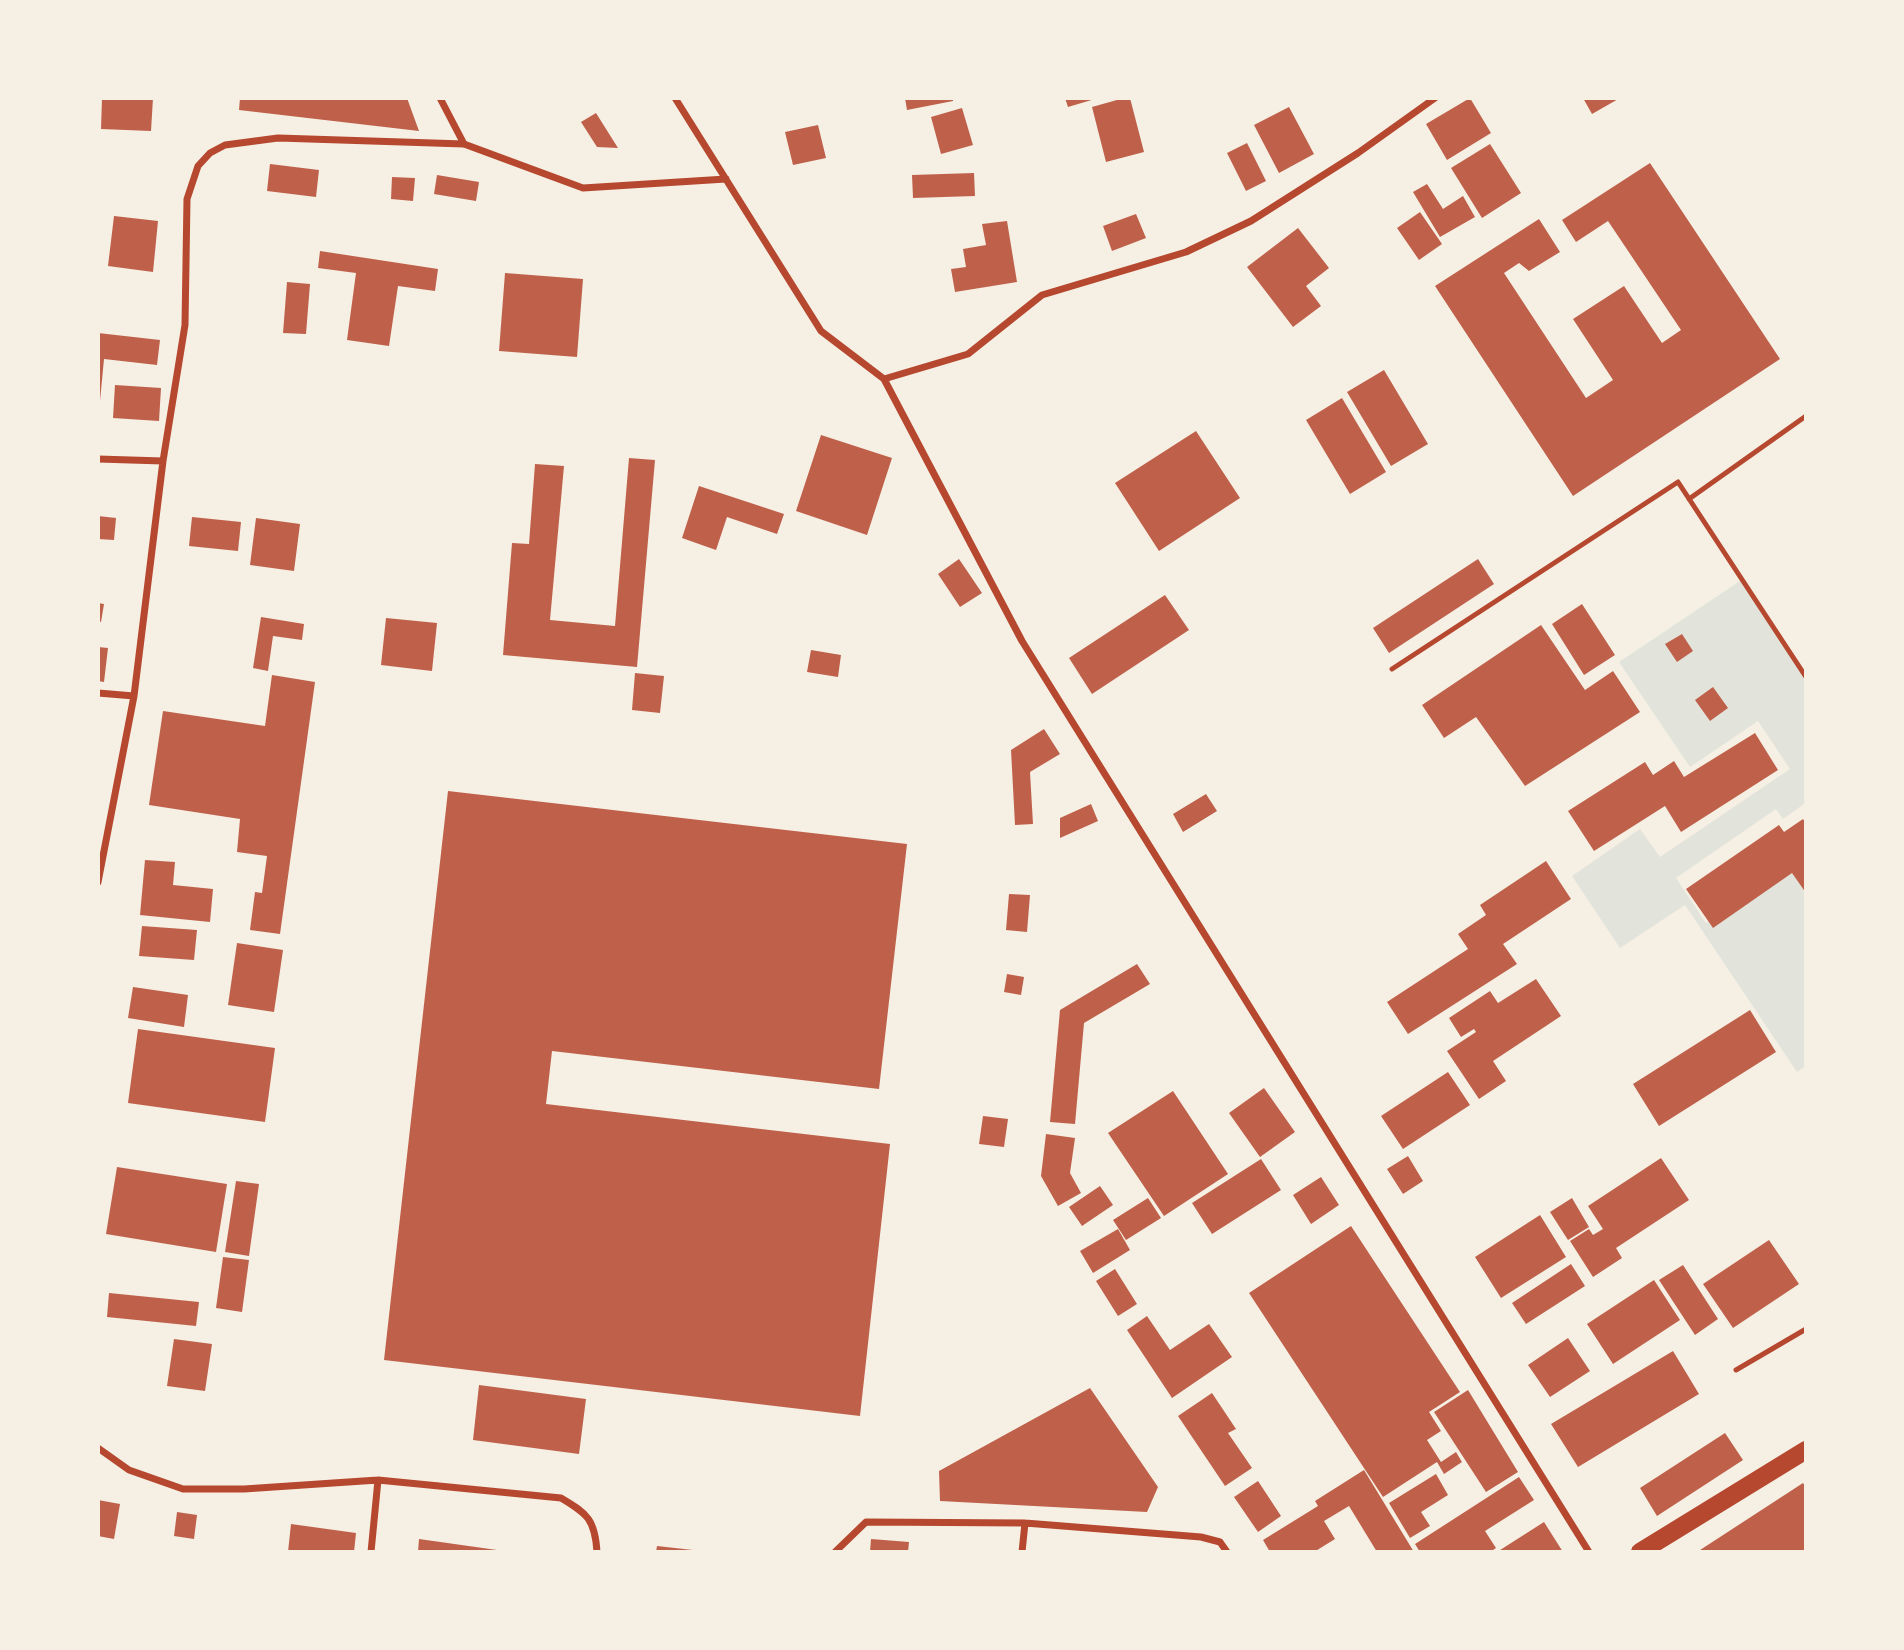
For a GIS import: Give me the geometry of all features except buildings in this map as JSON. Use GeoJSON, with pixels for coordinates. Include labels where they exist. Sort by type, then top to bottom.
{"type":"FeatureCollection","features":[{"type":"Feature","properties":{"kind":"main road"},"geometry":{"type":"LineString","coordinates":[[1640,1552],[1805,1452]]}},
{"type":"Feature","properties":{"kind":"street"},"geometry":{"type":"LineString","coordinates":[[440,98],[464,144]]}},
{"type":"Feature","properties":{"kind":"street"},"geometry":{"type":"LineString","coordinates":[[675,98],[821,331],[884,379],[1022,641],[1589,1552]]}},
{"type":"Feature","properties":{"kind":"street"},"geometry":{"type":"LineString","coordinates":[[884,379],[968,354],[1042,295],[1186,252],[1251,221],[1357,153],[1434,98]]}},
{"type":"Feature","properties":{"kind":"street"},"geometry":{"type":"LineString","coordinates":[[98,882],[134,696],[163,461],[185,325],[187,199],[198,166],[210,153],[225,145],[278,138],[464,144],[583,188],[726,179]]}},
{"type":"Feature","properties":{"kind":"street"},"geometry":{"type":"LineString","coordinates":[[98,459],[163,461]]}},
{"type":"Feature","properties":{"kind":"street"},"geometry":{"type":"LineString","coordinates":[[98,693],[134,696]]}},
{"type":"Feature","properties":{"kind":"street"},"geometry":{"type":"LineString","coordinates":[[98,1448],[129,1469],[183,1489],[244,1489],[378,1480],[561,1498],[584,1512],[595,1529],[597,1552]]}},
{"type":"Feature","properties":{"kind":"street"},"geometry":{"type":"LineString","coordinates":[[371,1552],[378,1480]]}},
{"type":"Feature","properties":{"kind":"street"},"geometry":{"type":"LineString","coordinates":[[835,1552],[866,1522],[1025,1523],[1200,1537],[1220,1542],[1227,1552]]}},
{"type":"Feature","properties":{"kind":"street"},"geometry":{"type":"LineString","coordinates":[[1021,1552],[1025,1523]]}},
{"type":"Feature","properties":{"kind":"lane"},"geometry":{"type":"LineString","coordinates":[[1689,499],[1806,416]]}},
{"type":"Feature","properties":{"kind":"lane"},"geometry":{"type":"LineString","coordinates":[[1392,669],[1678,482],[1806,677]]}},
{"type":"Feature","properties":{"kind":"lane"},"geometry":{"type":"LineString","coordinates":[[1736,1370],[1806,1329]]}},
{"type":"Feature","properties":{"kind":"shaded area"},"geometry":{"type":"Polygon","coordinates":[[[1743,579],[1806,673],[1806,806],[1804,804],[1783,819],[1776,809],[1676,878],[1706,923],[1792,865],[1806,887],[1806,1066],[1797,1072],[1685,905],[1620,948],[1572,876],[1640,829],[1660,857],[1790,769],[1758,721],[1690,767],[1619,662],[1743,579]]]}}]}
